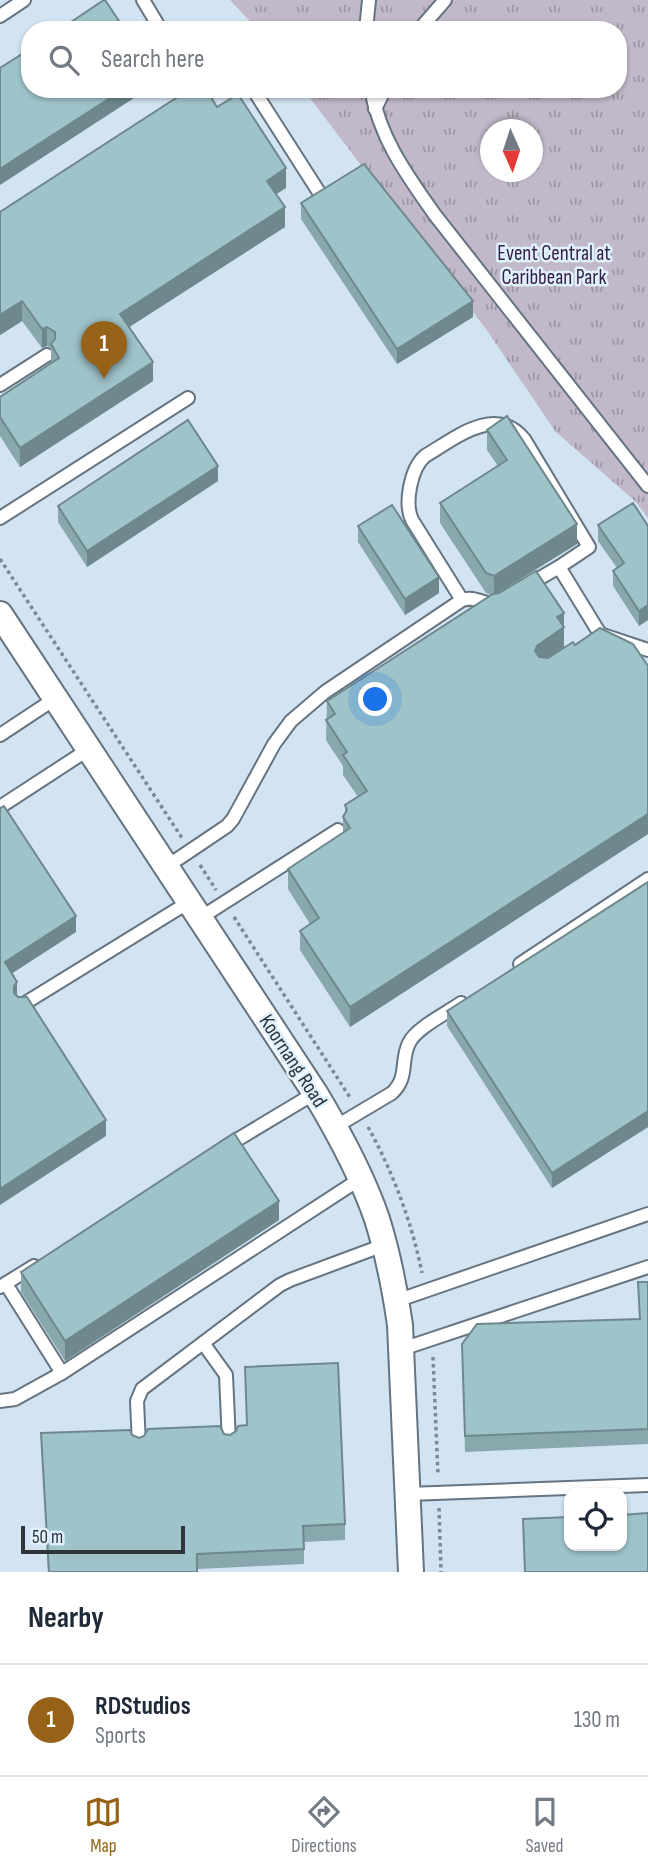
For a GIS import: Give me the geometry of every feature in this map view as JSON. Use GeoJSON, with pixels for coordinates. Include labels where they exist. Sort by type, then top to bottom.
{"type":"FeatureCollection","features":[{"type":"Feature","properties":{"kind":"street","name":"Koornang Road"},"geometry":{"type":"LineString","coordinates":[[0,614],[315,1093],[360,1179],[377,1219],[396,1301],[402,1349],[411,1572]]}},
{"type":"Feature","properties":{"kind":"lane"},"geometry":{"type":"LineString","coordinates":[[0,16],[24,0]]}},
{"type":"Feature","properties":{"kind":"lane"},"geometry":{"type":"LineString","coordinates":[[143,0],[156,21]]}},
{"type":"Feature","properties":{"kind":"lane"},"geometry":{"type":"LineString","coordinates":[[367,21],[369,0]]}},
{"type":"Feature","properties":{"kind":"lane"},"geometry":{"type":"LineString","coordinates":[[427,21],[445,0]]}},
{"type":"Feature","properties":{"kind":"lane"},"geometry":{"type":"LineString","coordinates":[[259,98],[322,197]]}},
{"type":"Feature","properties":{"kind":"lane"},"geometry":{"type":"LineString","coordinates":[[373,98],[386,140],[404,172],[648,486]]}},
{"type":"Feature","properties":{"kind":"lane"},"geometry":{"type":"LineString","coordinates":[[375,109],[380,98]]}},
{"type":"Feature","properties":{"kind":"lane"},"geometry":{"type":"LineString","coordinates":[[0,385],[47,355]]}},
{"type":"Feature","properties":{"kind":"lane"},"geometry":{"type":"LineString","coordinates":[[0,518],[188,398]]}},
{"type":"Feature","properties":{"kind":"lane"},"geometry":{"type":"LineString","coordinates":[[166,867],[233,819],[274,744],[290,721],[314,699],[462,600],[473,598],[495,605],[589,547],[524,439],[509,427],[482,424],[418,462],[408,501],[408,512],[462,600]]}},
{"type":"Feature","properties":{"kind":"lane"},"geometry":{"type":"LineString","coordinates":[[559,566],[594,637],[648,650]]}},
{"type":"Feature","properties":{"kind":"lane"},"geometry":{"type":"LineString","coordinates":[[0,735],[56,698]]}},
{"type":"Feature","properties":{"kind":"lane"},"geometry":{"type":"LineString","coordinates":[[0,807],[89,749]]}},
{"type":"Feature","properties":{"kind":"lane"},"geometry":{"type":"LineString","coordinates":[[22,1005],[338,830]]}},
{"type":"Feature","properties":{"kind":"lane"},"geometry":{"type":"LineString","coordinates":[[509,972],[648,879]]}},
{"type":"Feature","properties":{"kind":"lane"},"geometry":{"type":"LineString","coordinates":[[335,1127],[392,1093],[402,1079],[410,1040],[416,1033],[474,995]]}},
{"type":"Feature","properties":{"kind":"lane"},"geometry":{"type":"LineString","coordinates":[[220,1150],[315,1093]]}},
{"type":"Feature","properties":{"kind":"lane"},"geometry":{"type":"LineString","coordinates":[[0,1401],[15,1399],[62,1373],[360,1179]]}},
{"type":"Feature","properties":{"kind":"lane"},"geometry":{"type":"LineString","coordinates":[[396,1301],[648,1214]]}},
{"type":"Feature","properties":{"kind":"lane"},"geometry":{"type":"LineString","coordinates":[[139,1445],[137,1401],[142,1390],[290,1279],[384,1245]]}},
{"type":"Feature","properties":{"kind":"lane"},"geometry":{"type":"LineString","coordinates":[[51,1256],[3,1285],[62,1373]]}},
{"type":"Feature","properties":{"kind":"lane"},"geometry":{"type":"LineString","coordinates":[[402,1349],[648,1267]]}},
{"type":"Feature","properties":{"kind":"lane"},"geometry":{"type":"LineString","coordinates":[[203,1343],[226,1374],[229,1442]]}},
{"type":"Feature","properties":{"kind":"lane"},"geometry":{"type":"LineString","coordinates":[[408,1494],[648,1485]]}},
{"type":"Feature","properties":{"kind":"green space","name":"Event Central at Caribbean Park"},"geometry":{"type":"Polygon","coordinates":[[[230,0],[648,0],[648,518],[636,502],[555,431],[486,329],[310,98],[627,98],[627,21],[250,21],[230,0]]]}},
{"type":"Feature","properties":{"kind":"building"},"geometry":{"type":"Polygon","coordinates":[[[105,0],[119,21],[72,21],[105,0]]]}},
{"type":"Feature","properties":{"kind":"building"},"geometry":{"type":"Polygon","coordinates":[[[21,55],[21,98],[110,98],[0,169],[0,68],[21,55]]]}},
{"type":"Feature","properties":{"kind":"building"},"geometry":{"type":"Polygon","coordinates":[[[176,98],[212,98],[217,107],[232,98],[241,98],[286,168],[267,181],[285,207],[120,314],[153,362],[20,448],[0,417],[0,397],[59,358],[51,344],[55,339],[55,332],[47,327],[42,329],[22,301],[0,315],[0,212],[176,98]]]}},
{"type":"Feature","properties":{"kind":"building"},"geometry":{"type":"Polygon","coordinates":[[[364,164],[473,301],[397,349],[301,203],[364,164]]]}},
{"type":"Feature","properties":{"kind":"building"},"geometry":{"type":"Polygon","coordinates":[[[507,416],[577,524],[494,576],[486,573],[440,503],[507,460],[487,430],[507,416]]]}},
{"type":"Feature","properties":{"kind":"building"},"geometry":{"type":"Polygon","coordinates":[[[188,420],[218,466],[87,551],[58,506],[188,420]]]}},
{"type":"Feature","properties":{"kind":"building"},"geometry":{"type":"Polygon","coordinates":[[[633,503],[648,526],[648,605],[639,611],[613,571],[624,563],[598,525],[633,503]]]}},
{"type":"Feature","properties":{"kind":"building"},"geometry":{"type":"Polygon","coordinates":[[[392,505],[439,577],[405,599],[358,526],[392,505]]]}},
{"type":"Feature","properties":{"kind":"building"},"geometry":{"type":"Polygon","coordinates":[[[536,571],[564,613],[557,617],[564,627],[537,646],[535,651],[539,657],[548,658],[573,642],[575,645],[600,628],[633,644],[648,666],[648,814],[350,1007],[300,931],[319,918],[288,869],[350,828],[343,817],[347,810],[345,805],[367,791],[343,755],[347,752],[326,720],[335,714],[327,701],[493,594],[536,571]]]}},
{"type":"Feature","properties":{"kind":"building"},"geometry":{"type":"Polygon","coordinates":[[[4,806],[76,916],[5,962],[17,982],[14,993],[18,997],[27,997],[106,1120],[0,1189],[0,808],[4,806]]]}},
{"type":"Feature","properties":{"kind":"building"},"geometry":{"type":"Polygon","coordinates":[[[648,882],[648,1111],[552,1173],[447,1011],[648,882]]]}},
{"type":"Feature","properties":{"kind":"building"},"geometry":{"type":"Polygon","coordinates":[[[234,1133],[279,1201],[65,1341],[21,1272],[234,1133]]]}},
{"type":"Feature","properties":{"kind":"building"},"geometry":{"type":"Polygon","coordinates":[[[638,1282],[648,1282],[648,1429],[465,1436],[462,1344],[477,1324],[640,1319],[638,1282]]]}},
{"type":"Feature","properties":{"kind":"building"},"geometry":{"type":"Polygon","coordinates":[[[338,1363],[345,1524],[303,1526],[304,1549],[197,1554],[197,1572],[49,1572],[41,1433],[130,1430],[132,1435],[139,1438],[144,1436],[148,1429],[220,1426],[224,1434],[230,1435],[238,1426],[247,1425],[245,1367],[338,1363]]]}},
{"type":"Feature","properties":{"kind":"building"},"geometry":{"type":"Polygon","coordinates":[[[648,1513],[648,1572],[525,1572],[523,1519],[564,1517],[564,1551],[627,1551],[627,1515],[648,1513]]]}},
{"type":"Feature","properties":{"kind":"place","name":"RDStudios"},"geometry":{"type":"Point","coordinates":[104,379]}}]}
